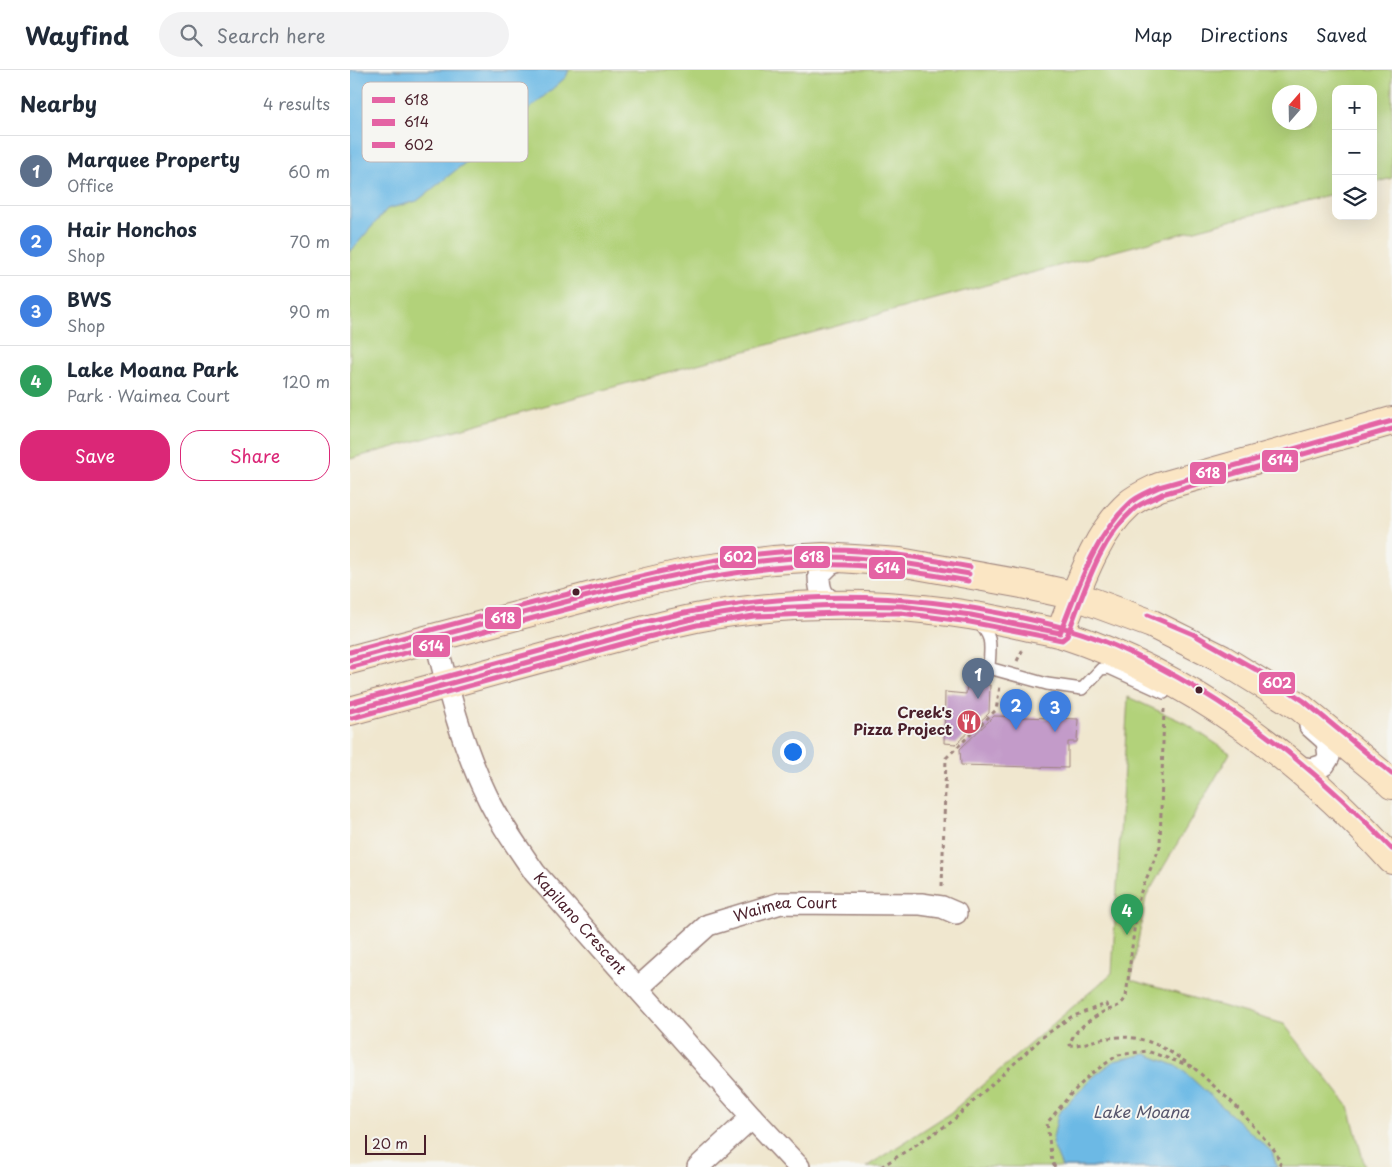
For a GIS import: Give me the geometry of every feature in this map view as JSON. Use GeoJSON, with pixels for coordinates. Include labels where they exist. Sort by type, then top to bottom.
{"type":"FeatureCollection","features":[{"type":"Feature","properties":{"kind":"main road"},"geometry":{"type":"LineString","coordinates":[[1060,634],[1089,564],[1111,524],[1129,504],[1144,494],[1159,487],[1392,422]]}},
{"type":"Feature","properties":{"kind":"main road"},"geometry":{"type":"LineString","coordinates":[[350,660],[696,570],[773,560],[823,557],[900,562],[1022,584],[1076,596],[1152,624],[1222,658],[1300,707],[1392,785]]}},
{"type":"Feature","properties":{"kind":"main road"},"geometry":{"type":"LineString","coordinates":[[350,711],[638,632],[696,618],[753,609],[839,605],[902,606],[971,615],[1060,634],[1137,664],[1182,687],[1220,711],[1297,767],[1331,797],[1392,860]]}},
{"type":"Feature","properties":{"kind":"street"},"geometry":{"type":"LineString","coordinates":[[839,605],[825,599],[819,585],[819,575],[830,564],[848,558]]}},
{"type":"Feature","properties":{"kind":"street","name":"Kapilano Crescent"},"geometry":{"type":"LineString","coordinates":[[435,637],[447,684],[472,760],[486,795],[513,841],[535,873],[752,1117],[799,1167]]}},
{"type":"Feature","properties":{"kind":"street"},"geometry":{"type":"LineString","coordinates":[[1258,680],[1327,742],[1329,757],[1324,765],[1312,769],[1297,767]]}},
{"type":"Feature","properties":{"kind":"street","name":"Waimea Court"},"geometry":{"type":"LineString","coordinates":[[638,988],[708,925],[781,903],[921,904],[949,910]]}},
{"type":"Feature","properties":{"kind":"street"},"geometry":{"type":"LineString","coordinates":[[698,1167],[752,1117]]}},
{"type":"Feature","properties":{"kind":"lane"},"geometry":{"type":"LineString","coordinates":[[971,615],[986,630],[991,642],[989,668],[1047,684],[1082,689],[1101,669],[1109,668],[1172,700],[1220,711]]}},
{"type":"Feature","properties":{"kind":"path"},"geometry":{"type":"LineString","coordinates":[[949,910],[946,758],[996,710],[1000,683],[1008,674]]}},
{"type":"Feature","properties":{"kind":"path"},"geometry":{"type":"LineString","coordinates":[[1172,700],[1160,846],[1140,894],[1126,998],[1123,1002],[1083,1027],[1071,1040],[1070,1045],[1124,1036],[1155,1044],[1169,1050],[1193,1067],[1241,1112],[1276,1152],[1281,1167]]}},
{"type":"Feature","properties":{"kind":"path"},"geometry":{"type":"LineString","coordinates":[[881,1167],[950,1123],[1044,1036],[1071,1017],[1106,1004],[1108,1010]]}},
{"type":"Feature","properties":{"kind":"path"},"geometry":{"type":"LineString","coordinates":[[1055,1167],[1052,1162],[1047,1123],[1070,1095],[1092,1073],[1118,1055],[1147,1051],[1193,1067]]}},
{"type":"Feature","properties":{"kind":"green space"},"geometry":{"type":"Polygon","coordinates":[[[350,70],[1392,70],[1392,178],[1377,182],[1377,85],[1332,85],[1332,194],[1016,277],[350,459],[350,70]]]}},
{"type":"Feature","properties":{"kind":"green space"},"geometry":{"type":"Polygon","coordinates":[[[1128,697],[1185,723],[1230,753],[1146,897],[1131,980],[1284,1024],[1349,1107],[1365,1167],[866,1167],[950,1113],[1112,973],[1128,697]]]}},
{"type":"Feature","properties":{"kind":"water"},"geometry":{"type":"Polygon","coordinates":[[[350,70],[569,70],[566,77],[528,110],[528,82],[362,82],[362,162],[466,162],[417,201],[387,209],[350,251],[350,70]]]}},
{"type":"Feature","properties":{"kind":"water","name":"Lake Moana"},"geometry":{"type":"Polygon","coordinates":[[[1146,1054],[1179,1067],[1272,1152],[1277,1167],[1062,1167],[1052,1143],[1058,1114],[1093,1077],[1114,1061],[1146,1054]]]}},
{"type":"Feature","properties":{"kind":"building"},"geometry":{"type":"Polygon","coordinates":[[[967,684],[990,685],[989,713],[956,744],[944,743],[945,692],[966,694],[967,684]]]}},
{"type":"Feature","properties":{"kind":"building"},"geometry":{"type":"Polygon","coordinates":[[[994,716],[1078,719],[1077,742],[1068,742],[1068,768],[961,765],[960,749],[994,716]]]}},
{"type":"Feature","properties":{"kind":"transit line","name":"618"},"geometry":{"type":"LineString","coordinates":[[350,711],[638,632],[696,618],[753,609],[839,605],[902,606],[971,615],[1060,633],[1096,548],[1116,518],[1129,504],[1143,494],[1159,487],[1392,421]]}},
{"type":"Feature","properties":{"kind":"transit line","name":"614"},"geometry":{"type":"LineString","coordinates":[[352,718],[640,639],[697,625],[754,616],[901,613],[970,622],[1062,640],[1067,636],[1086,585],[1101,552],[1121,522],[1140,504],[1162,494],[1392,429]]}},
{"type":"Feature","properties":{"kind":"transit line","name":"602"},"geometry":{"type":"LineString","coordinates":[[350,652],[496,612],[703,562],[733,557],[794,551],[842,550],[897,555],[970,567]]}},
{"type":"Feature","properties":{"kind":"transit line","name":"618"},"geometry":{"type":"LineString","coordinates":[[350,660],[613,590],[732,565],[793,558],[841,557],[896,562],[969,574]]}},
{"type":"Feature","properties":{"kind":"transit line","name":"614"},"geometry":{"type":"LineString","coordinates":[[352,667],[583,605],[671,585],[761,569],[821,565],[858,566],[894,569],[968,581]]}},
{"type":"Feature","properties":{"kind":"transit line","name":"602"},"geometry":{"type":"LineString","coordinates":[[350,703],[632,625],[718,607],[756,602],[833,597],[909,600],[947,604],[985,610],[1069,629],[1115,646],[1154,665],[1229,708],[1264,733],[1330,788],[1392,849]]}},
{"type":"Feature","properties":{"kind":"transit line","name":"602"},"geometry":{"type":"LineString","coordinates":[[1148,615],[1193,634],[1262,673],[1304,701],[1392,774]]}},
{"type":"Feature","properties":{"kind":"place","name":"Marquee Property"},"geometry":{"type":"Point","coordinates":[978,699]}},
{"type":"Feature","properties":{"kind":"place","name":"Creek's Pizza Project"},"geometry":{"type":"Point","coordinates":[969,722]}},
{"type":"Feature","properties":{"kind":"place","name":"Hair Honchos"},"geometry":{"type":"Point","coordinates":[1016,730]}},
{"type":"Feature","properties":{"kind":"place","name":"BWS"},"geometry":{"type":"Point","coordinates":[1055,732]}},
{"type":"Feature","properties":{"kind":"place","name":"Lake Moana Park"},"geometry":{"type":"Point","coordinates":[1127,935]}}]}
